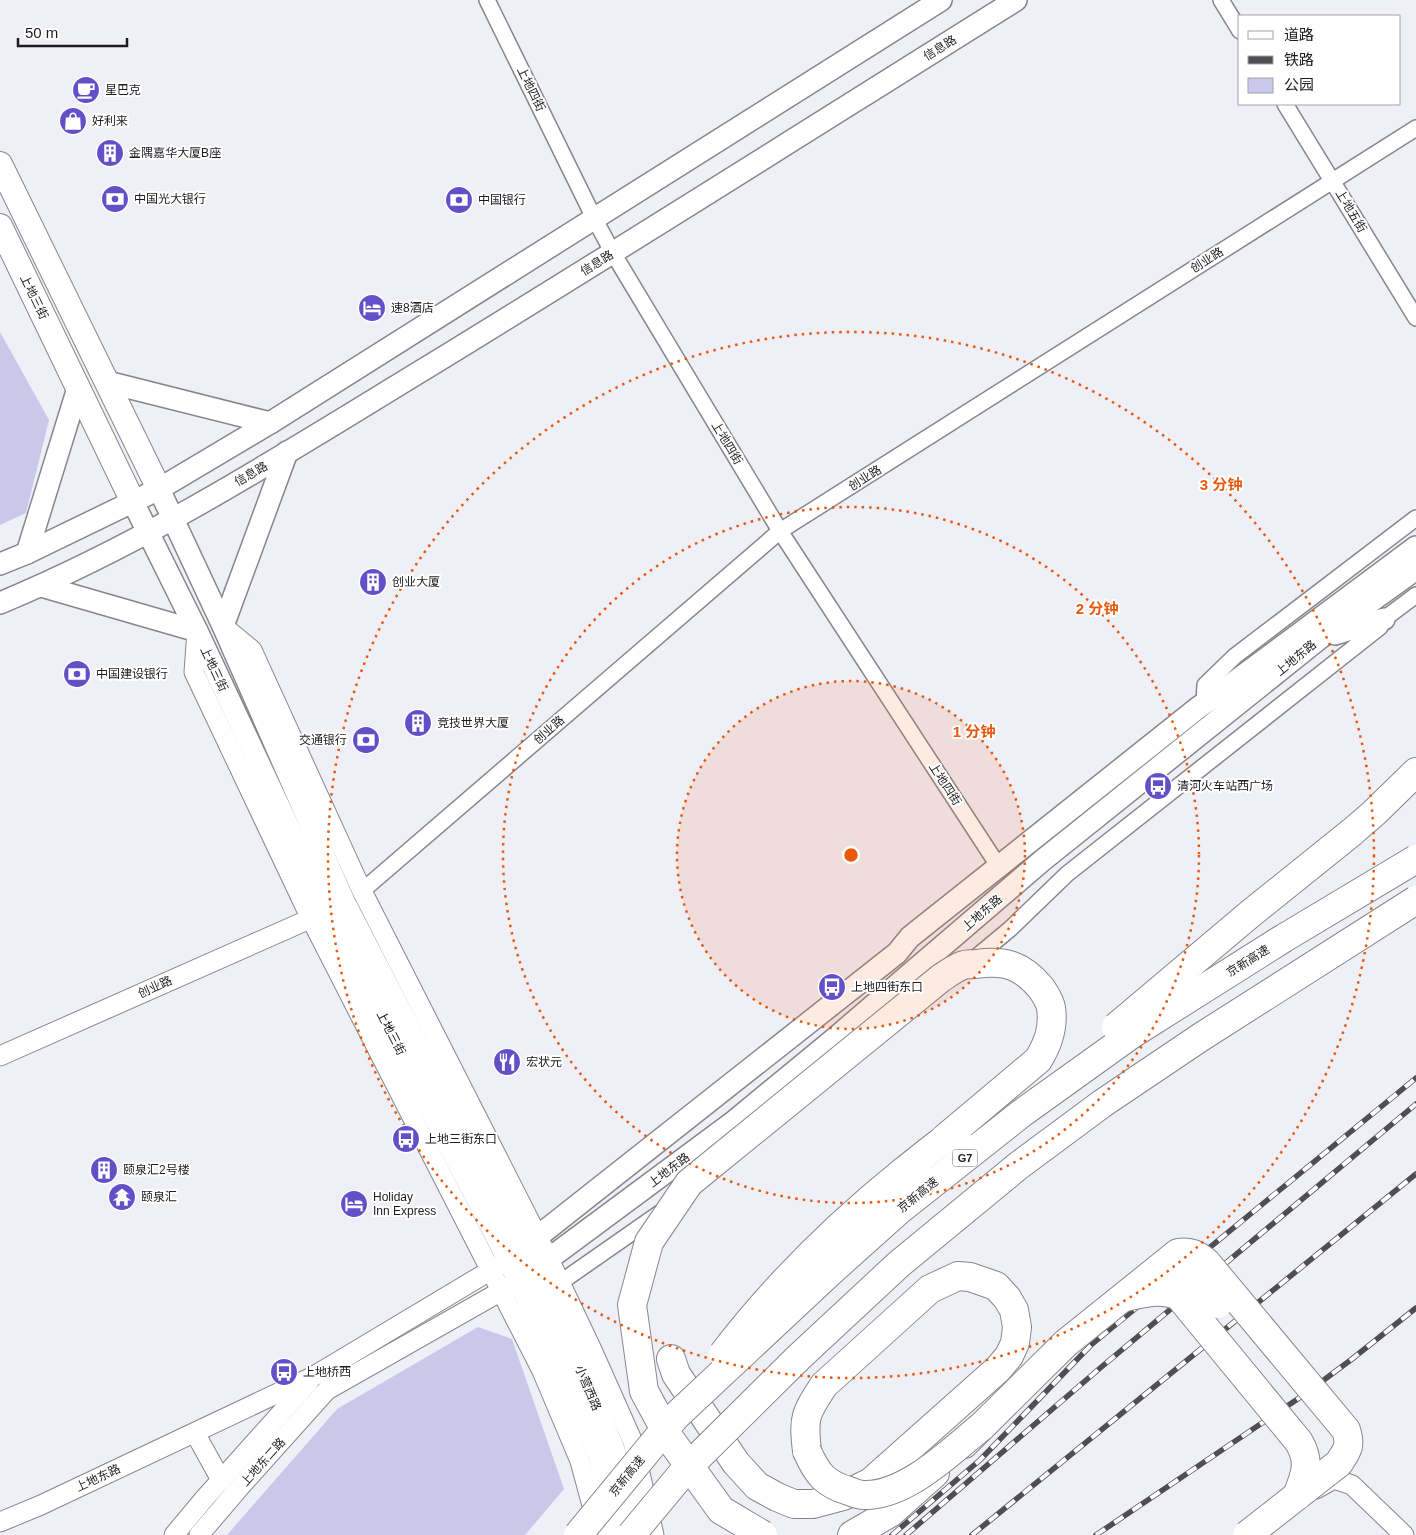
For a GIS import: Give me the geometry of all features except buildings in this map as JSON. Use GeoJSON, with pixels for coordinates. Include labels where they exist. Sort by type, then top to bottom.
{"type":"FeatureCollection","features":[{"type":"Feature","properties":{"kind":"highway"},"geometry":{"type":"LineString","coordinates":[[944,1139],[1121,1023],[1250,914],[1352,832],[1416,772]]}},
{"type":"Feature","properties":{"kind":"highway","name":"京新高速"},"geometry":{"type":"LineString","coordinates":[[578,1535],[676,1416],[898,1211],[1022,1113],[1132,1034],[1284,938],[1416,859]]}},
{"type":"Feature","properties":{"kind":"highway"},"geometry":{"type":"LineString","coordinates":[[631,1535],[686,1469],[798,1358],[899,1264],[1018,1166],[1103,1103],[1192,1042],[1416,900]]}},
{"type":"Feature","properties":{"kind":"highway"},"geometry":{"type":"LineString","coordinates":[[676,1416],[749,1320],[831,1234],[884,1187],[1038,1060],[1048,1044],[1051,1028],[1051,1007],[1045,994],[1034,979],[1008,963],[983,963],[962,966],[941,978],[689,1183],[649,1242],[632,1305],[644,1391],[670,1439],[721,1510],[763,1535]]}},
{"type":"Feature","properties":{"kind":"highway"},"geometry":{"type":"LineString","coordinates":[[852,1535],[890,1513],[944,1465],[1066,1343],[1178,1253],[1187,1252],[1195,1254],[1206,1262],[1346,1430],[1349,1448],[1339,1463],[1246,1535]]}},
{"type":"Feature","properties":{"kind":"highway"},"geometry":{"type":"LineString","coordinates":[[671,1359],[676,1374],[736,1463],[757,1486],[794,1504],[813,1504],[843,1496],[870,1482],[891,1466],[998,1369],[1009,1356],[1015,1343],[1017,1327],[1014,1310],[1007,1298],[996,1286],[970,1277],[958,1276],[930,1289],[824,1385],[805,1417],[805,1430],[807,1451],[814,1467],[826,1481],[838,1488],[863,1495],[880,1493],[903,1485],[938,1462],[981,1427]]}},
{"type":"Feature","properties":{"kind":"highway"},"geometry":{"type":"LineString","coordinates":[[1122,1298],[1161,1291],[1171,1292],[1179,1296],[1299,1442],[1305,1452],[1307,1465],[1297,1496]]}},
{"type":"Feature","properties":{"kind":"main road"},"geometry":{"type":"LineString","coordinates":[[0,564],[27,553],[158,489],[270,423],[941,0]]}},
{"type":"Feature","properties":{"kind":"main road","name":"信息路"},"geometry":{"type":"LineString","coordinates":[[41,586],[174,519],[287,452],[613,253],[1016,0]]}},
{"type":"Feature","properties":{"kind":"main road"},"geometry":{"type":"LineString","coordinates":[[0,164],[158,489]]}},
{"type":"Feature","properties":{"kind":"main road","name":"上地三街"},"geometry":{"type":"LineString","coordinates":[[0,226],[132,502],[515,1254]]}},
{"type":"Feature","properties":{"kind":"main road"},"geometry":{"type":"LineString","coordinates":[[107,382],[270,423]]}},
{"type":"Feature","properties":{"kind":"main road"},"geometry":{"type":"LineString","coordinates":[[27,553],[78,388]]}},
{"type":"Feature","properties":{"kind":"main road"},"geometry":{"type":"LineString","coordinates":[[223,626],[287,452]]}},
{"type":"Feature","properties":{"kind":"main road","name":"上地三街"},"geometry":{"type":"LineString","coordinates":[[158,489],[174,519],[223,626],[336,905]]}},
{"type":"Feature","properties":{"kind":"main road","name":"上地东路"},"geometry":{"type":"LineString","coordinates":[[515,1254],[897,953],[910,937],[1204,703],[1416,547]]}},
{"type":"Feature","properties":{"kind":"main road","name":"上地东路"},"geometry":{"type":"LineString","coordinates":[[526,1276],[732,1123],[834,1039],[1043,860],[1320,638],[1416,569]]}},
{"type":"Feature","properties":{"kind":"main road"},"geometry":{"type":"LineString","coordinates":[[0,603],[41,586],[197,631]]}},
{"type":"Feature","properties":{"kind":"main road"},"geometry":{"type":"LineString","coordinates":[[1320,638],[1384,619]]}},
{"type":"Feature","properties":{"kind":"main road","name":"小营西路"},"geometry":{"type":"LineString","coordinates":[[515,1254],[526,1276],[574,1353],[614,1448],[635,1535]]}},
{"type":"Feature","properties":{"kind":"main road","name":"小营西路"},"geometry":{"type":"LineString","coordinates":[[526,1276],[560,1365],[598,1455],[618,1535]]}},
{"type":"Feature","properties":{"kind":"street","name":"上地四街"},"geometry":{"type":"LineString","coordinates":[[487,0],[613,253],[780,531],[999,867]]}},
{"type":"Feature","properties":{"kind":"street"},"geometry":{"type":"LineString","coordinates":[[1221,0],[1238,28]]}},
{"type":"Feature","properties":{"kind":"street","name":"上地五街"},"geometry":{"type":"LineString","coordinates":[[1286,105],[1416,318]]}},
{"type":"Feature","properties":{"kind":"street","name":"创业路"},"geometry":{"type":"LineString","coordinates":[[0,1056],[336,905],[780,531],[1416,128]]}},
{"type":"Feature","properties":{"kind":"street"},"geometry":{"type":"LineString","coordinates":[[1204,703],[1205,684],[1235,656],[1416,518]]}},
{"type":"Feature","properties":{"kind":"street"},"geometry":{"type":"LineString","coordinates":[[560,1282],[635,1232],[740,1152],[1010,929],[1067,874],[1373,633],[1380,627],[1384,619],[1416,595]]}},
{"type":"Feature","properties":{"kind":"street","name":"上地三街"},"geometry":{"type":"LineString","coordinates":[[336,905],[515,1254]]}},
{"type":"Feature","properties":{"kind":"street"},"geometry":{"type":"LineString","coordinates":[[328,1390],[314,1376],[515,1254],[526,1276]]}},
{"type":"Feature","properties":{"kind":"street","name":"小营西路"},"geometry":{"type":"LineString","coordinates":[[600,1535],[580,1461],[542,1371],[526,1276],[560,1282],[633,1442],[654,1535]]}},
{"type":"Feature","properties":{"kind":"street","name":"上地东路"},"geometry":{"type":"LineString","coordinates":[[328,1390],[526,1276]]}},
{"type":"Feature","properties":{"kind":"street","name":"上地东路"},"geometry":{"type":"LineString","coordinates":[[0,1522],[41,1505],[314,1376]]}},
{"type":"Feature","properties":{"kind":"street","name":"上地东二路"},"geometry":{"type":"LineString","coordinates":[[174,1535],[314,1376]]}},
{"type":"Feature","properties":{"kind":"street","name":"上地东二路"},"geometry":{"type":"LineString","coordinates":[[199,1535],[328,1390]]}},
{"type":"Feature","properties":{"kind":"street"},"geometry":{"type":"LineString","coordinates":[[195,1433],[221,1480]]}},
{"type":"Feature","properties":{"kind":"street"},"geometry":{"type":"LineString","coordinates":[[1262,1535],[1320,1486],[1334,1479],[1352,1485],[1403,1535]]}},
{"type":"Feature","properties":{"kind":"green space"},"geometry":{"type":"Polygon","coordinates":[[[0,332],[49,420],[26,513],[0,525],[0,332]]]}},
{"type":"Feature","properties":{"kind":"green space"},"geometry":{"type":"Polygon","coordinates":[[[478,1327],[512,1339],[564,1489],[525,1535],[227,1535],[337,1409],[478,1327]]]}},
{"type":"Feature","properties":{"kind":"railway"},"geometry":{"type":"LineString","coordinates":[[892,1535],[980,1460],[1091,1345],[1416,1078]]}},
{"type":"Feature","properties":{"kind":"railway"},"geometry":{"type":"LineString","coordinates":[[906,1535],[1099,1369],[1416,1104]]}},
{"type":"Feature","properties":{"kind":"railway"},"geometry":{"type":"LineString","coordinates":[[972,1535],[1416,1174]]}},
{"type":"Feature","properties":{"kind":"railway"},"geometry":{"type":"LineString","coordinates":[[1096,1535],[1305,1394],[1416,1308]]}},
{"type":"Feature","properties":{"kind":"place","name":"星巴克"},"geometry":{"type":"Point","coordinates":[86,90]}},
{"type":"Feature","properties":{"kind":"place","name":"好利来"},"geometry":{"type":"Point","coordinates":[73,121]}},
{"type":"Feature","properties":{"kind":"place","name":"金隅嘉华大厦B座"},"geometry":{"type":"Point","coordinates":[110,153]}},
{"type":"Feature","properties":{"kind":"place","name":"中国光大银行"},"geometry":{"type":"Point","coordinates":[115,199]}},
{"type":"Feature","properties":{"kind":"place","name":"中国银行"},"geometry":{"type":"Point","coordinates":[459,200]}},
{"type":"Feature","properties":{"kind":"place","name":"速8酒店"},"geometry":{"type":"Point","coordinates":[372,308]}},
{"type":"Feature","properties":{"kind":"place","name":"创业大厦"},"geometry":{"type":"Point","coordinates":[373,582]}},
{"type":"Feature","properties":{"kind":"place","name":"中国建设银行"},"geometry":{"type":"Point","coordinates":[77,674]}},
{"type":"Feature","properties":{"kind":"place","name":"竞技世界大厦"},"geometry":{"type":"Point","coordinates":[418,723]}},
{"type":"Feature","properties":{"kind":"place","name":"交通银行"},"geometry":{"type":"Point","coordinates":[366,740]}},
{"type":"Feature","properties":{"kind":"place","name":"清河火车站西广场"},"geometry":{"type":"Point","coordinates":[1158,786]}},
{"type":"Feature","properties":{"kind":"place","name":"上地四街东口"},"geometry":{"type":"Point","coordinates":[832,987]}},
{"type":"Feature","properties":{"kind":"place","name":"宏状元"},"geometry":{"type":"Point","coordinates":[507,1062]}},
{"type":"Feature","properties":{"kind":"place","name":"上地三街东口"},"geometry":{"type":"Point","coordinates":[406,1139]}},
{"type":"Feature","properties":{"kind":"place","name":"颐泉汇2号楼"},"geometry":{"type":"Point","coordinates":[104,1170]}},
{"type":"Feature","properties":{"kind":"place","name":"颐泉汇"},"geometry":{"type":"Point","coordinates":[122,1197]}},
{"type":"Feature","properties":{"kind":"place","name":"Holiday Inn Express"},"geometry":{"type":"Point","coordinates":[354,1204]}},
{"type":"Feature","properties":{"kind":"place","name":"上地桥西"},"geometry":{"type":"Point","coordinates":[284,1372]}}]}
